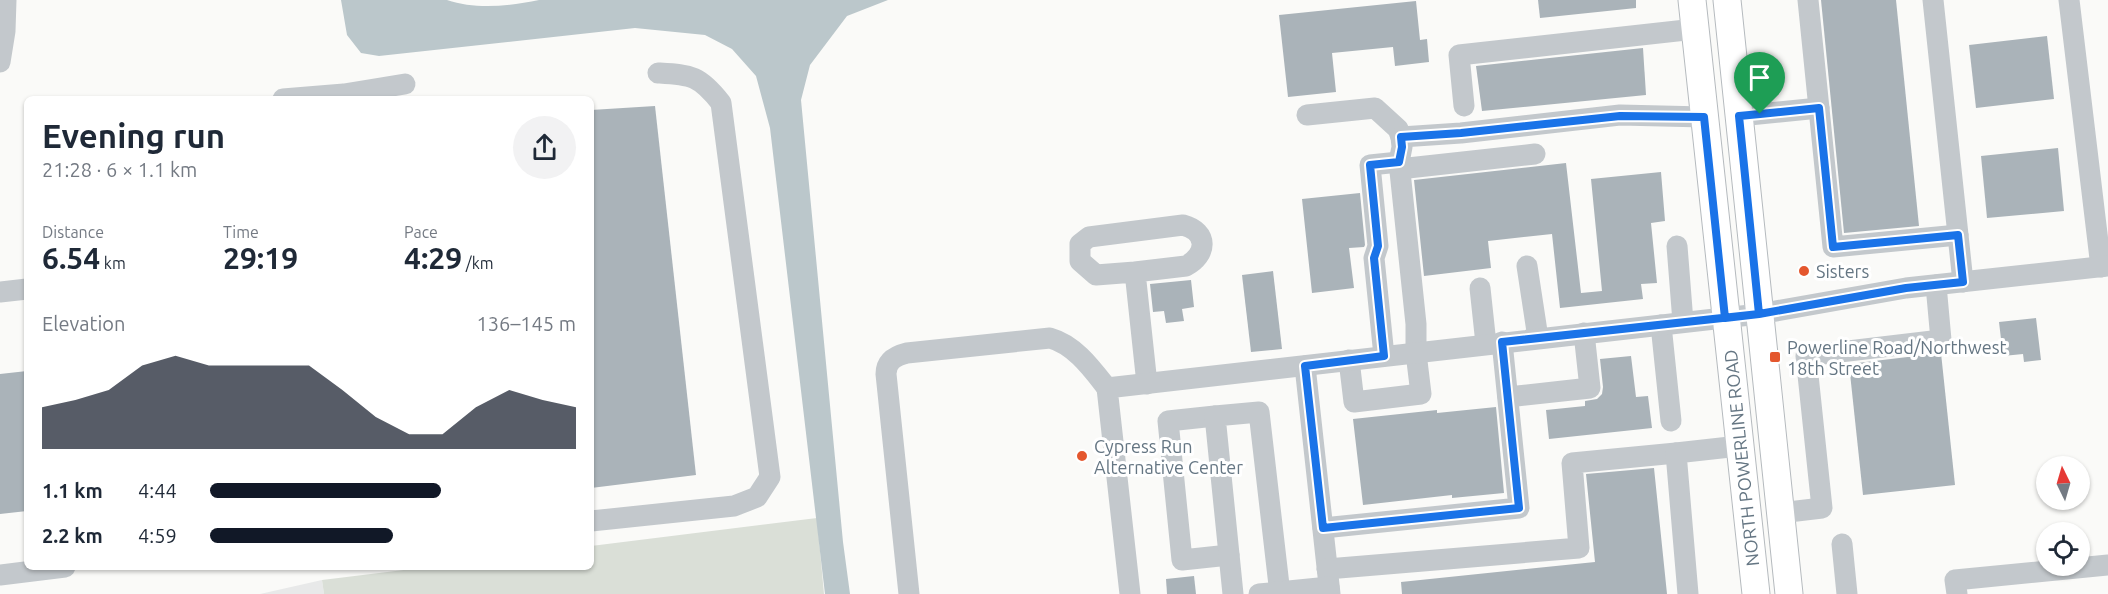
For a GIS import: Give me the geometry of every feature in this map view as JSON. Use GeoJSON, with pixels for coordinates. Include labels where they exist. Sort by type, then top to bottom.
{"type":"FeatureCollection","features":[{"type":"Feature","properties":{"kind":"main road","name":"NORTH POWERLINE ROAD"},"geometry":{"type":"LineString","coordinates":[[1692,0],[1756,594]]}},
{"type":"Feature","properties":{"kind":"main road","name":"NORTH POWERLINE ROAD"},"geometry":{"type":"LineString","coordinates":[[1727,0],[1789,594]]}},
{"type":"Feature","properties":{"kind":"street"},"geometry":{"type":"LineString","coordinates":[[1,55],[6,0]]}},
{"type":"Feature","properties":{"kind":"street"},"geometry":{"type":"LineString","coordinates":[[1809,0],[1833,247],[1958,235]]}},
{"type":"Feature","properties":{"kind":"street"},"geometry":{"type":"LineString","coordinates":[[1933,0],[1963,282]]}},
{"type":"Feature","properties":{"kind":"street"},"geometry":{"type":"LineString","coordinates":[[1107,388],[1759,314],[1906,288],[2104,266],[2069,0]]}},
{"type":"Feature","properties":{"kind":"street"},"geometry":{"type":"LineString","coordinates":[[1464,106],[1459,55],[1695,29]]}},
{"type":"Feature","properties":{"kind":"street"},"geometry":{"type":"LineString","coordinates":[[594,521],[734,506],[757,497],[770,477],[721,103],[708,86],[687,75],[658,73]]}},
{"type":"Feature","properties":{"kind":"street"},"geometry":{"type":"LineString","coordinates":[[344,96],[405,84]]}},
{"type":"Feature","properties":{"kind":"street"},"geometry":{"type":"LineString","coordinates":[[1307,115],[1375,108],[1398,129],[1401,137],[1399,162],[1416,324],[1420,394],[1354,402],[1349,360]]}},
{"type":"Feature","properties":{"kind":"street"},"geometry":{"type":"LineString","coordinates":[[1739,116],[1819,108]]}},
{"type":"Feature","properties":{"kind":"street"},"geometry":{"type":"LineString","coordinates":[[1401,137],[1620,116],[1704,117]]}},
{"type":"Feature","properties":{"kind":"street"},"geometry":{"type":"LineString","coordinates":[[1384,356],[1374,258],[1378,246],[1370,165],[1399,162],[1408,168],[1535,154]]}},
{"type":"Feature","properties":{"kind":"street"},"geometry":{"type":"LineString","coordinates":[[1183,225],[1199,232],[1200,251],[1192,263],[1186,266],[1135,272],[1096,275],[1080,261],[1080,244],[1089,237],[1183,225]]}},
{"type":"Feature","properties":{"kind":"street"},"geometry":{"type":"LineString","coordinates":[[1677,246],[1683,322]]}},
{"type":"Feature","properties":{"kind":"street"},"geometry":{"type":"LineString","coordinates":[[1527,266],[1538,338]]}},
{"type":"Feature","properties":{"kind":"street"},"geometry":{"type":"LineString","coordinates":[[1135,272],[1147,384]]}},
{"type":"Feature","properties":{"kind":"street"},"geometry":{"type":"LineString","coordinates":[[1780,513],[1822,508],[1806,356],[1941,340],[1936,285]]}},
{"type":"Feature","properties":{"kind":"street"},"geometry":{"type":"LineString","coordinates":[[1323,528],[1519,508],[1508,397],[1480,288]]}},
{"type":"Feature","properties":{"kind":"street"},"geometry":{"type":"LineString","coordinates":[[0,292],[24,289]]}},
{"type":"Feature","properties":{"kind":"street"},"geometry":{"type":"LineString","coordinates":[[1661,325],[1671,421]]}},
{"type":"Feature","properties":{"kind":"street"},"geometry":{"type":"LineString","coordinates":[[1508,397],[1590,388],[1584,333]]}},
{"type":"Feature","properties":{"kind":"street"},"geometry":{"type":"LineString","coordinates":[[909,594],[886,374],[889,362],[894,357],[907,353],[1050,338],[1065,344],[1074,351],[1107,388],[1130,594]]}},
{"type":"Feature","properties":{"kind":"street"},"geometry":{"type":"LineString","coordinates":[[1305,366],[1329,583]]}},
{"type":"Feature","properties":{"kind":"street"},"geometry":{"type":"LineString","coordinates":[[1230,555],[1182,560],[1168,421],[1259,412],[1273,593],[1579,548],[1572,463],[1739,446]]}},
{"type":"Feature","properties":{"kind":"street"},"geometry":{"type":"LineString","coordinates":[[1215,417],[1233,594]]}},
{"type":"Feature","properties":{"kind":"street"},"geometry":{"type":"LineString","coordinates":[[1676,453],[1688,594]]}},
{"type":"Feature","properties":{"kind":"street"},"geometry":{"type":"LineString","coordinates":[[1842,544],[1847,594]]}},
{"type":"Feature","properties":{"kind":"street"},"geometry":{"type":"LineString","coordinates":[[1957,594],[1955,580],[2108,566]]}},
{"type":"Feature","properties":{"kind":"street"},"geometry":{"type":"LineString","coordinates":[[0,574],[34,570]]}},
{"type":"Feature","properties":{"kind":"shaded area"},"geometry":{"type":"Polygon","coordinates":[[[341,0],[447,0],[470,5],[493,6],[539,0],[888,0],[847,16],[810,65],[801,100],[843,542],[850,594],[825,594],[770,128],[756,76],[732,49],[705,35],[635,28],[379,56],[361,53],[347,35],[341,0]]]}},
{"type":"Feature","properties":{"kind":"shaded area"},"geometry":{"type":"Polygon","coordinates":[[[817,518],[824,594],[324,594],[322,580],[404,570],[594,570],[594,546],[817,518]]]}},
{"type":"Feature","properties":{"kind":"shaded area"},"geometry":{"type":"Polygon","coordinates":[[[322,580],[324,594],[260,594],[322,580]]]}},
{"type":"Feature","properties":{"kind":"building"},"geometry":{"type":"Polygon","coordinates":[[[1538,0],[1636,0],[1636,8],[1540,18],[1538,0]]]}},
{"type":"Feature","properties":{"kind":"building"},"geometry":{"type":"Polygon","coordinates":[[[1821,0],[1896,0],[1919,226],[1844,233],[1821,0]]]}},
{"type":"Feature","properties":{"kind":"building"},"geometry":{"type":"Polygon","coordinates":[[[1416,1],[1420,40],[1427,39],[1429,62],[1395,66],[1393,47],[1332,53],[1336,92],[1288,97],[1279,15],[1416,1]]]}},
{"type":"Feature","properties":{"kind":"building"},"geometry":{"type":"Polygon","coordinates":[[[2047,36],[2054,99],[1976,108],[1969,45],[2047,36]]]}},
{"type":"Feature","properties":{"kind":"building"},"geometry":{"type":"Polygon","coordinates":[[[1643,48],[1646,95],[1482,111],[1476,66],[1643,48]]]}},
{"type":"Feature","properties":{"kind":"building"},"geometry":{"type":"Polygon","coordinates":[[[655,106],[696,475],[594,488],[594,110],[655,106]]]}},
{"type":"Feature","properties":{"kind":"building"},"geometry":{"type":"Polygon","coordinates":[[[2058,148],[2064,211],[1987,218],[1981,156],[2058,148]]]}},
{"type":"Feature","properties":{"kind":"building"},"geometry":{"type":"Polygon","coordinates":[[[1566,163],[1581,293],[1602,291],[1591,179],[1661,172],[1665,221],[1651,223],[1657,283],[1641,284],[1643,299],[1560,308],[1552,234],[1488,241],[1491,268],[1424,276],[1414,180],[1566,163]]]}},
{"type":"Feature","properties":{"kind":"building"},"geometry":{"type":"Polygon","coordinates":[[[1360,193],[1365,245],[1349,248],[1354,288],[1312,293],[1302,199],[1360,193]]]}},
{"type":"Feature","properties":{"kind":"building"},"geometry":{"type":"Polygon","coordinates":[[[1273,271],[1282,349],[1251,352],[1242,275],[1273,271]]]}},
{"type":"Feature","properties":{"kind":"building"},"geometry":{"type":"Polygon","coordinates":[[[1191,280],[1194,307],[1182,309],[1184,321],[1166,323],[1164,311],[1153,312],[1150,284],[1191,280]]]}},
{"type":"Feature","properties":{"kind":"building"},"geometry":{"type":"Polygon","coordinates":[[[2036,318],[2041,360],[2024,362],[2023,354],[2003,356],[1999,322],[2036,318]]]}},
{"type":"Feature","properties":{"kind":"building"},"geometry":{"type":"Polygon","coordinates":[[[1941,353],[1955,485],[1863,495],[1849,364],[1941,353]]]}},
{"type":"Feature","properties":{"kind":"building"},"geometry":{"type":"Polygon","coordinates":[[[1631,356],[1636,397],[1648,396],[1652,428],[1549,439],[1546,410],[1585,406],[1585,401],[1597,399],[1602,394],[1603,387],[1600,359],[1631,356]]]}},
{"type":"Feature","properties":{"kind":"building"},"geometry":{"type":"Polygon","coordinates":[[[24,371],[24,511],[0,514],[0,374],[24,371]]]}},
{"type":"Feature","properties":{"kind":"building"},"geometry":{"type":"Polygon","coordinates":[[[1496,407],[1504,493],[1452,498],[1452,495],[1363,505],[1353,419],[1437,410],[1437,413],[1496,407]]]}},
{"type":"Feature","properties":{"kind":"building"},"geometry":{"type":"Polygon","coordinates":[[[1654,468],[1667,594],[1402,594],[1401,582],[1595,562],[1586,474],[1654,468]]]}},
{"type":"Feature","properties":{"kind":"building"},"geometry":{"type":"Polygon","coordinates":[[[1194,576],[1196,594],[1167,594],[1166,579],[1194,576]]]}},
{"type":"Feature","properties":{"kind":"place","name":"Sisters"},"geometry":{"type":"Point","coordinates":[1804,271]}},
{"type":"Feature","properties":{"kind":"place","name":"Powerline Road/Northwest 18th Street"},"geometry":{"type":"Point","coordinates":[1775,357]}},
{"type":"Feature","properties":{"kind":"place","name":"Cypress Run Alternative Center"},"geometry":{"type":"Point","coordinates":[1082,456]}},
{"type":"Feature","properties":{"kind":"route"},"geometry":{"type":"LineString","coordinates":[[1760,114],[1739,116],[1759,314],[1725,318],[1704,117],[1620,116],[1401,137],[1399,162],[1370,165],[1378,246],[1374,258],[1384,356],[1305,366],[1323,528],[1519,508],[1502,342],[1584,333],[1759,314],[1906,288],[1963,282],[1958,235],[1833,247],[1819,108],[1760,114]]}}]}
